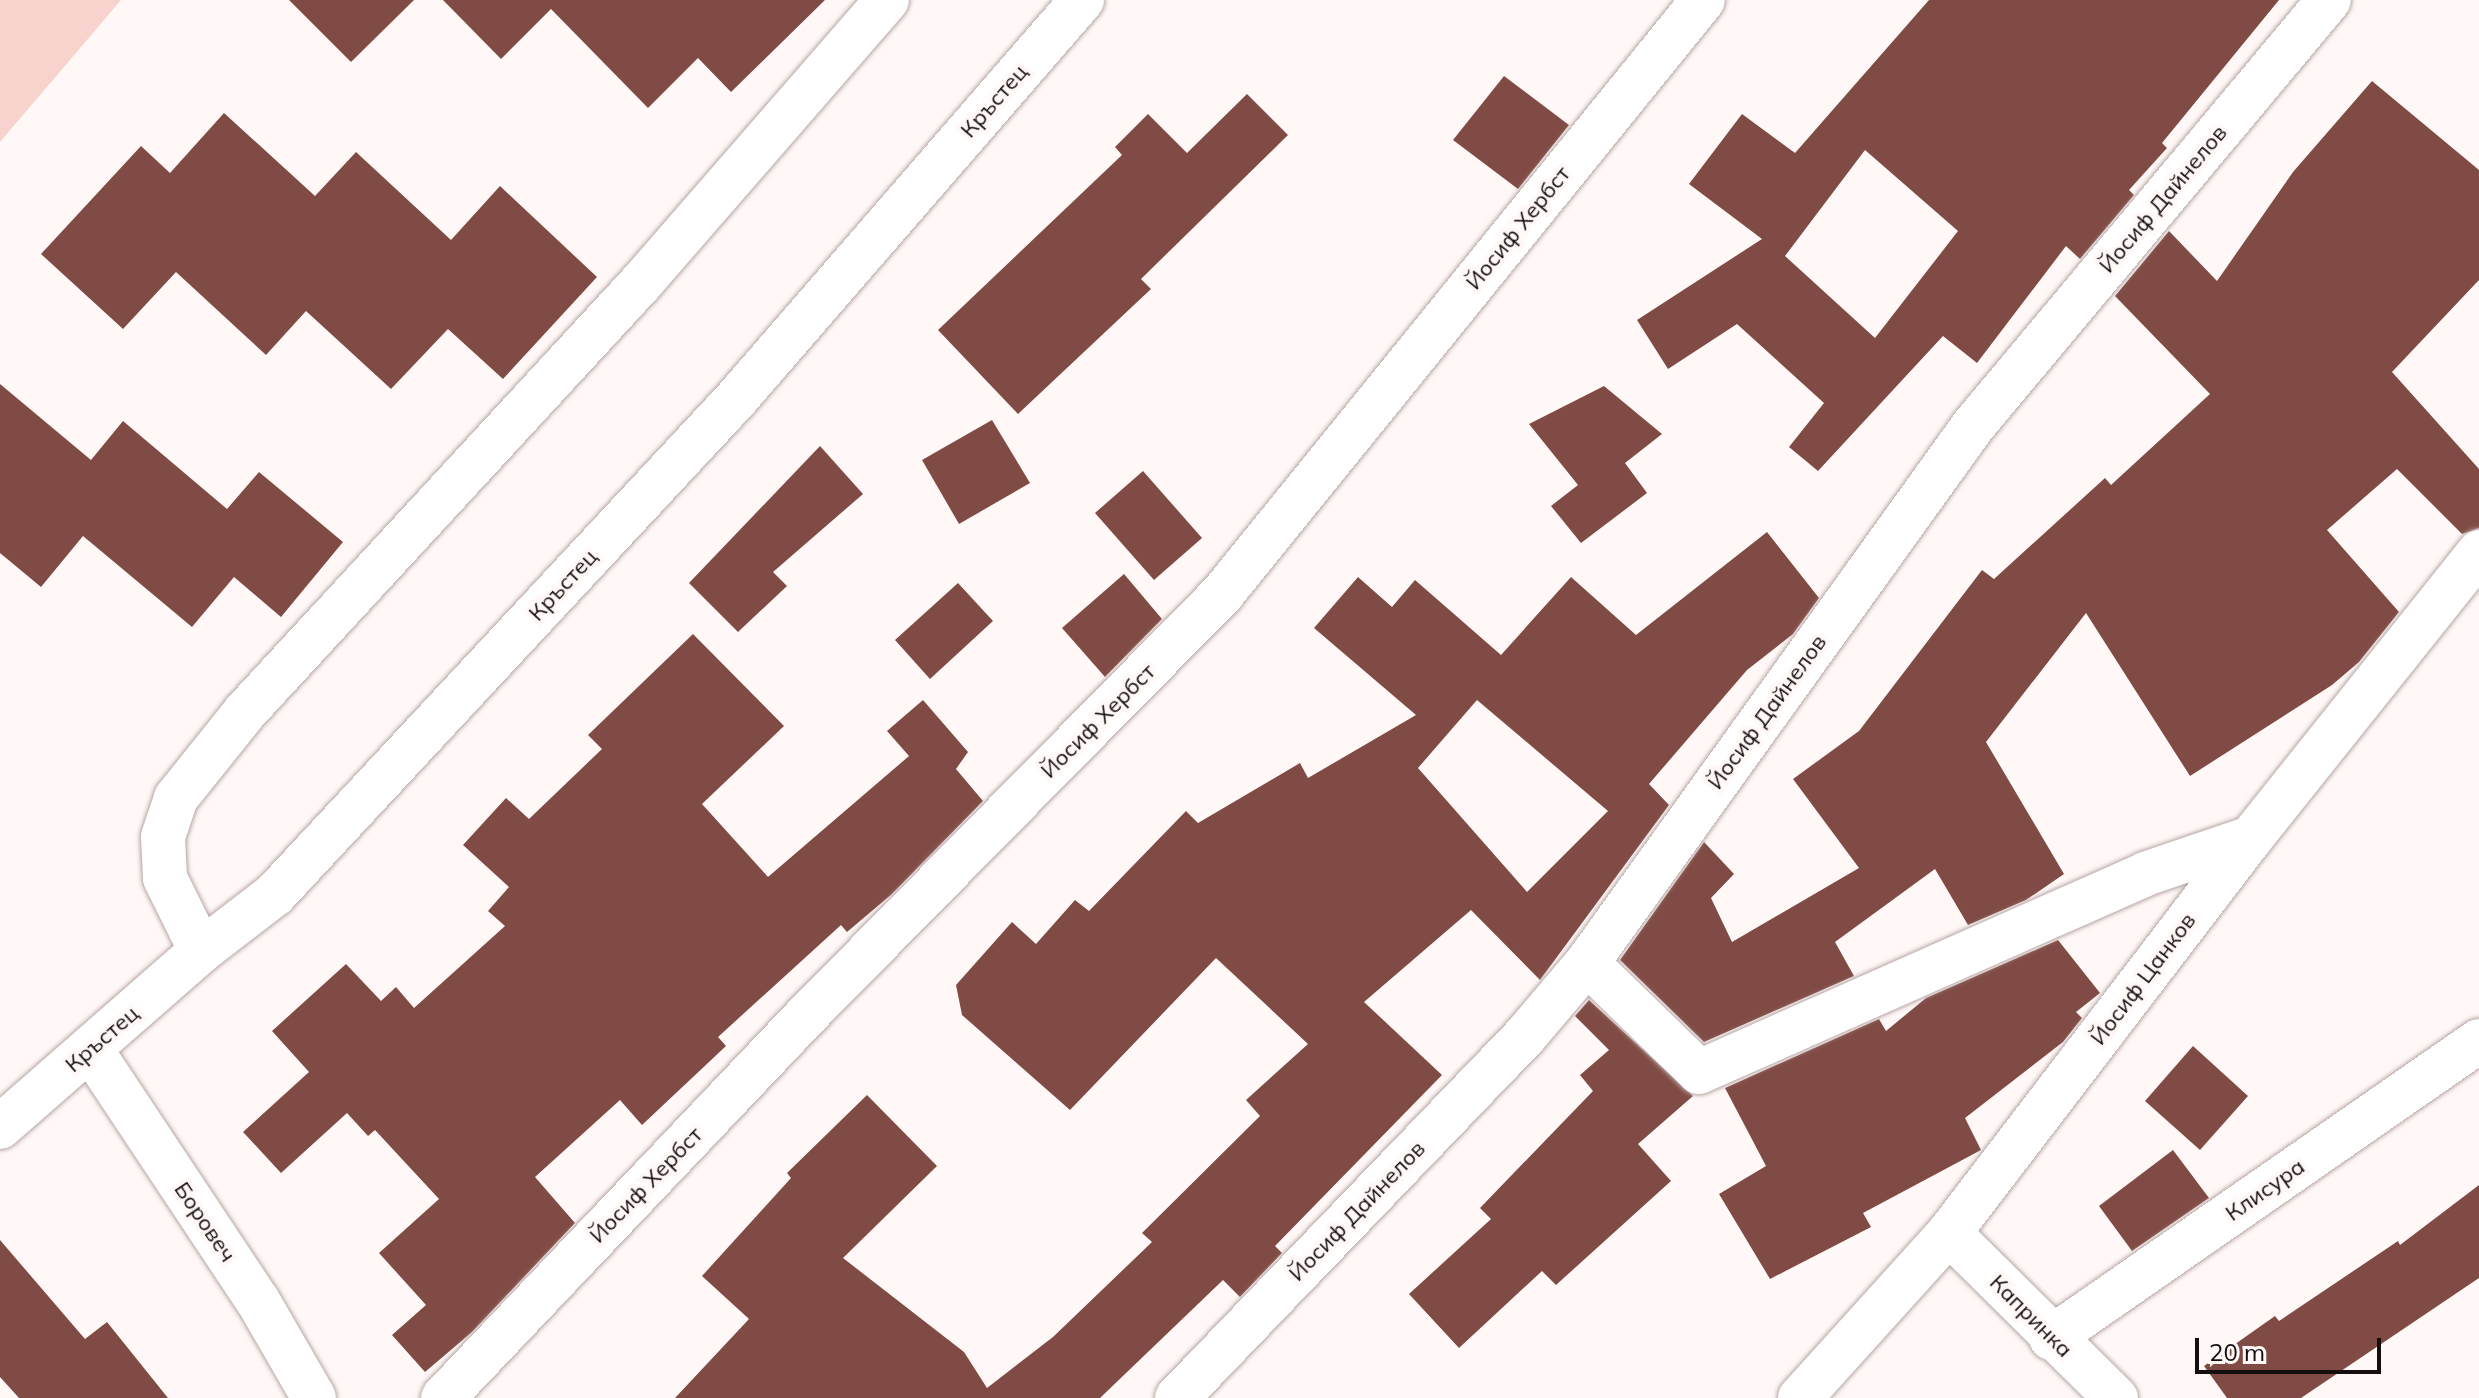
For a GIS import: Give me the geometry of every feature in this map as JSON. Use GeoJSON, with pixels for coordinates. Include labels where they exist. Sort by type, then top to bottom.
{"type":"FeatureCollection","features":[{"type":"Feature","properties":{"kind":"street"},"geometry":{"type":"LineString","coordinates":[[201,951],[165,878],[163,837],[176,798],[244,713],[641,283],[887,0]]}},
{"type":"Feature","properties":{"kind":"street","name":"Кръстец"},"geometry":{"type":"LineString","coordinates":[[0,1127],[201,951],[275,894],[727,409],[1082,0]]}},
{"type":"Feature","properties":{"kind":"street","name":"Йосиф Хербст"},"geometry":{"type":"LineString","coordinates":[[443,1398],[806,1016],[1222,594],[1703,0]]}},
{"type":"Feature","properties":{"kind":"street","name":"Йосиф Дайнелов"},"geometry":{"type":"LineString","coordinates":[[1177,1398],[1525,1036],[1587,963],[1973,426],[2329,0]]}},
{"type":"Feature","properties":{"kind":"street","name":"Йосиф Цанков"},"geometry":{"type":"LineString","coordinates":[[1800,1398],[1949,1233],[2251,838],[2479,552]]}},
{"type":"Feature","properties":{"kind":"street"},"geometry":{"type":"LineString","coordinates":[[1587,963],[1699,1072],[2145,874],[2251,838]]}},
{"type":"Feature","properties":{"kind":"street","name":"Клисура"},"geometry":{"type":"LineString","coordinates":[[2051,1338],[2479,1041]]}},
{"type":"Feature","properties":{"kind":"street","name":"Боровеч"},"geometry":{"type":"LineString","coordinates":[[91,1050],[258,1301],[314,1398]]}},
{"type":"Feature","properties":{"kind":"street","name":"Капринка"},"geometry":{"type":"LineString","coordinates":[[1949,1233],[2051,1338],[2116,1398]]}},
{"type":"Feature","properties":{"kind":"shaded area"},"geometry":{"type":"Polygon","coordinates":[[[0,0],[121,0],[0,142],[0,0]]]}},
{"type":"Feature","properties":{"kind":"building"},"geometry":{"type":"Polygon","coordinates":[[[289,0],[414,0],[351,62],[289,0]]]}},
{"type":"Feature","properties":{"kind":"building"},"geometry":{"type":"Polygon","coordinates":[[[443,0],[825,0],[731,92],[698,58],[648,108],[551,9],[501,59],[443,0]]]}},
{"type":"Feature","properties":{"kind":"building"},"geometry":{"type":"Polygon","coordinates":[[[1929,0],[2279,0],[2162,143],[2167,148],[2129,190],[2134,195],[2080,259],[2066,246],[1977,363],[1943,336],[1818,471],[1789,447],[1824,403],[1737,324],[1668,369],[1637,320],[1762,239],[1689,184],[1742,114],[1795,153],[1929,0]],[[1865,150],[1785,256],[1875,338],[1958,231],[1865,150]]]}},
{"type":"Feature","properties":{"kind":"building"},"geometry":{"type":"Polygon","coordinates":[[[1504,76],[1569,125],[1518,189],[1453,140],[1504,76]]]}},
{"type":"Feature","properties":{"kind":"building"},"geometry":{"type":"Polygon","coordinates":[[[2372,81],[2479,170],[2479,280],[2392,372],[2479,469],[2479,528],[2462,534],[2397,469],[2327,530],[2399,612],[2359,662],[2332,685],[2190,776],[2086,613],[1986,742],[2064,874],[2026,900],[1968,925],[1935,869],[1835,942],[1854,976],[1704,1042],[1620,960],[1704,842],[1734,874],[1711,898],[1732,942],[1859,868],[1793,779],[1859,731],[1982,570],[1994,579],[2105,478],[2111,485],[2210,394],[2115,296],[2169,231],[2217,281],[2293,172],[2372,81]]]}},
{"type":"Feature","properties":{"kind":"building"},"geometry":{"type":"Polygon","coordinates":[[[1247,94],[1288,135],[1141,279],[1151,289],[1018,414],[938,330],[1122,155],[1115,147],[1148,114],[1187,153],[1247,94]]]}},
{"type":"Feature","properties":{"kind":"building"},"geometry":{"type":"Polygon","coordinates":[[[224,113],[315,196],[356,152],[451,240],[500,186],[597,277],[503,379],[448,329],[391,389],[306,311],[266,355],[176,272],[123,329],[41,254],[141,146],[170,173],[224,113]]]}},
{"type":"Feature","properties":{"kind":"building"},"geometry":{"type":"Polygon","coordinates":[[[0,384],[91,460],[123,421],[227,509],[259,472],[343,542],[281,617],[234,577],[192,627],[83,536],[41,587],[0,553],[0,384]]]}},
{"type":"Feature","properties":{"kind":"building"},"geometry":{"type":"Polygon","coordinates":[[[1604,386],[1662,434],[1625,463],[1647,493],[1581,543],[1551,506],[1578,485],[1529,424],[1604,386]]]}},
{"type":"Feature","properties":{"kind":"building"},"geometry":{"type":"Polygon","coordinates":[[[992,420],[1030,483],[959,524],[922,460],[992,420]]]}},
{"type":"Feature","properties":{"kind":"building"},"geometry":{"type":"Polygon","coordinates":[[[820,446],[863,494],[773,572],[787,586],[738,632],[689,583],[820,446]]]}},
{"type":"Feature","properties":{"kind":"building"},"geometry":{"type":"Polygon","coordinates":[[[1143,471],[1202,538],[1154,580],[1095,513],[1143,471]]]}},
{"type":"Feature","properties":{"kind":"building"},"geometry":{"type":"Polygon","coordinates":[[[1767,532],[1819,598],[1793,634],[1747,670],[1649,784],[1669,805],[1540,980],[1471,910],[1364,1002],[1442,1075],[1275,1246],[1282,1253],[1240,1297],[1223,1280],[1100,1398],[675,1398],[749,1319],[702,1276],[791,1178],[787,1173],[867,1095],[937,1166],[843,1258],[964,1352],[987,1388],[1053,1337],[1152,1242],[1142,1233],[1260,1116],[1246,1100],[1308,1044],[1216,958],[1070,1110],[962,1015],[956,985],[1012,922],[1036,944],[1075,900],[1089,911],[1186,811],[1198,823],[1300,763],[1308,778],[1416,715],[1314,628],[1358,577],[1392,607],[1415,580],[1501,655],[1571,577],[1636,635],[1767,532]],[[1477,700],[1418,768],[1527,892],[1608,811],[1477,700]]]}},
{"type":"Feature","properties":{"kind":"building"},"geometry":{"type":"Polygon","coordinates":[[[1124,574],[1162,619],[1105,677],[1062,628],[1124,574]]]}},
{"type":"Feature","properties":{"kind":"building"},"geometry":{"type":"Polygon","coordinates":[[[958,583],[993,621],[930,679],[895,640],[958,583]]]}},
{"type":"Feature","properties":{"kind":"building"},"geometry":{"type":"Polygon","coordinates":[[[693,634],[784,726],[702,804],[768,877],[909,756],[887,731],[923,700],[968,752],[956,769],[983,801],[892,894],[847,932],[841,925],[718,1037],[726,1046],[642,1125],[620,1100],[535,1177],[575,1223],[472,1332],[425,1372],[392,1335],[426,1305],[379,1253],[439,1199],[375,1130],[368,1136],[347,1113],[281,1173],[243,1132],[309,1072],[272,1031],[346,964],[381,1001],[396,987],[414,1008],[505,926],[488,911],[509,887],[463,845],[506,798],[529,819],[602,749],[588,735],[693,634]]]}},
{"type":"Feature","properties":{"kind":"building"},"geometry":{"type":"Polygon","coordinates":[[[2058,940],[2100,993],[2076,1012],[2082,1018],[2063,1042],[1965,1118],[1981,1150],[1863,1213],[1871,1227],[1770,1279],[1719,1194],[1766,1166],[1725,1088],[1879,1019],[1886,1031],[1926,998],[2058,940]]]}},
{"type":"Feature","properties":{"kind":"building"},"geometry":{"type":"Polygon","coordinates":[[[1589,1000],[1693,1096],[1638,1144],[1671,1181],[1556,1285],[1542,1271],[1459,1348],[1409,1294],[1491,1219],[1480,1208],[1593,1091],[1580,1075],[1609,1050],[1575,1016],[1589,1000]]]}},
{"type":"Feature","properties":{"kind":"building"},"geometry":{"type":"Polygon","coordinates":[[[2193,1046],[2248,1096],[2200,1150],[2145,1101],[2193,1046]]]}},
{"type":"Feature","properties":{"kind":"building"},"geometry":{"type":"Polygon","coordinates":[[[2173,1150],[2209,1198],[2132,1251],[2099,1206],[2173,1150]]]}},
{"type":"Feature","properties":{"kind":"building"},"geometry":{"type":"Polygon","coordinates":[[[2479,1185],[2479,1278],[2301,1398],[2227,1398],[2204,1366],[2275,1316],[2279,1321],[2398,1241],[2400,1245],[2479,1185]]]}},
{"type":"Feature","properties":{"kind":"building"},"geometry":{"type":"Polygon","coordinates":[[[0,1240],[85,1339],[107,1322],[168,1398],[19,1398],[0,1377],[0,1240]]]}}]}
